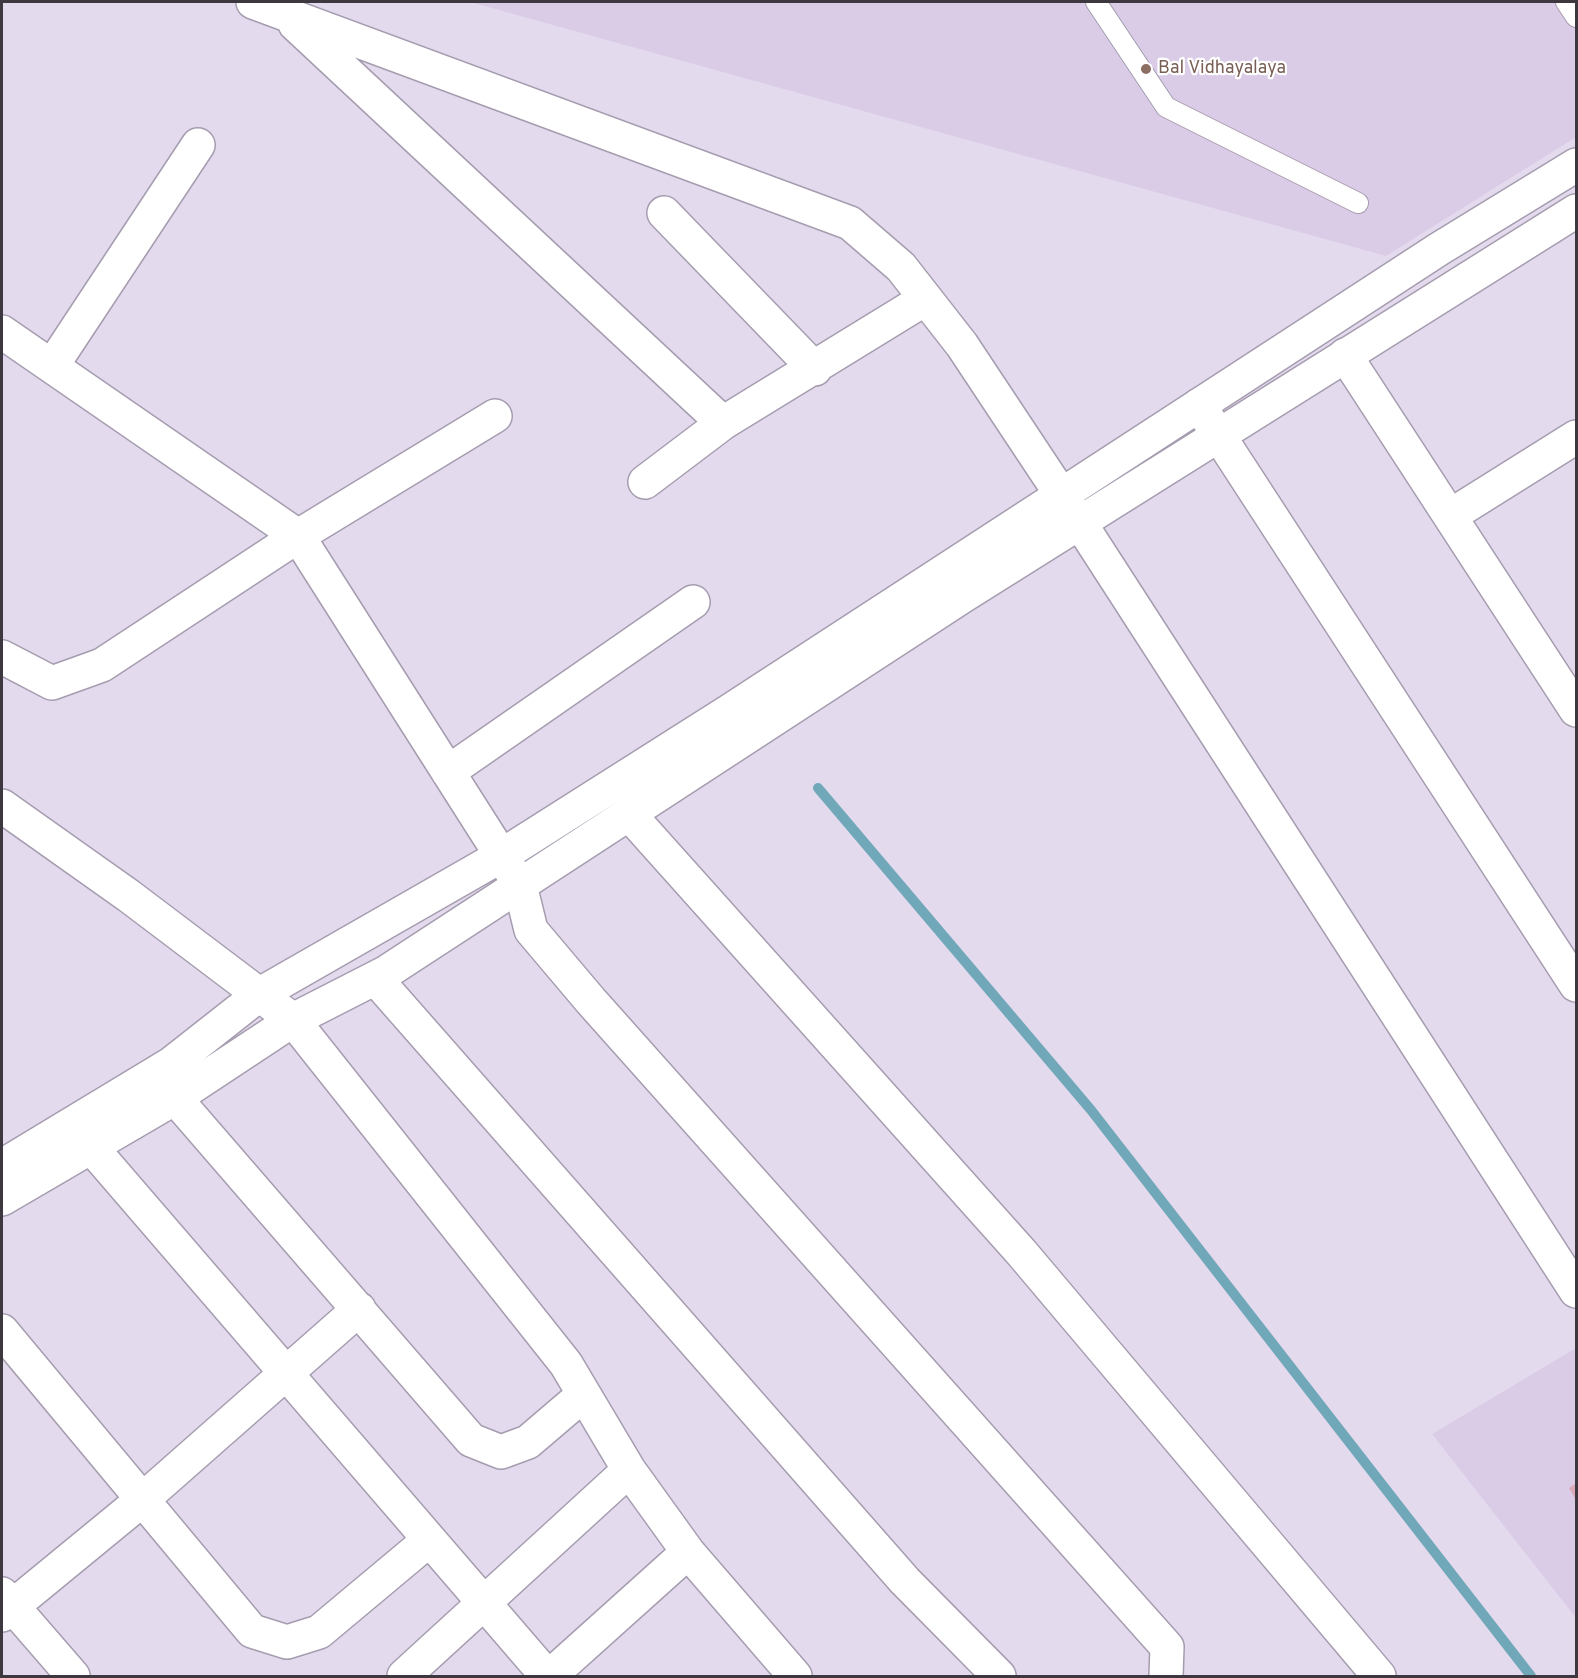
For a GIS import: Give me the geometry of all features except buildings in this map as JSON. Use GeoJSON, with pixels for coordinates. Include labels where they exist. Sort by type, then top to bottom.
{"type":"FeatureCollection","features":[{"type":"Feature","properties":{"kind":"street"},"geometry":{"type":"LineString","coordinates":[[253,2],[850,223],[901,267],[962,345],[1080,523],[1576,1291]]}},
{"type":"Feature","properties":{"kind":"street"},"geometry":{"type":"LineString","coordinates":[[285,14],[723,423]]}},
{"type":"Feature","properties":{"kind":"street"},"geometry":{"type":"LineString","coordinates":[[52,366],[198,145]]}},
{"type":"Feature","properties":{"kind":"street"},"geometry":{"type":"LineString","coordinates":[[2,1166],[171,1064],[260,994],[501,856],[728,712],[1439,249],[1576,165]]}},
{"type":"Feature","properties":{"kind":"street"},"geometry":{"type":"LineString","coordinates":[[2,1198],[175,1098],[293,1020],[376,979],[1080,523],[1576,211]]}},
{"type":"Feature","properties":{"kind":"street"},"geometry":{"type":"LineString","coordinates":[[664,213],[815,369]]}},
{"type":"Feature","properties":{"kind":"street"},"geometry":{"type":"LineString","coordinates":[[645,482],[723,423],[815,369],[925,299]]}},
{"type":"Feature","properties":{"kind":"street"},"geometry":{"type":"LineString","coordinates":[[2,332],[298,536],[520,885],[531,930],[599,1010],[1167,1647],[1166,1677]]}},
{"type":"Feature","properties":{"kind":"street"},"geometry":{"type":"LineString","coordinates":[[1345,355],[1575,703]]}},
{"type":"Feature","properties":{"kind":"street"},"geometry":{"type":"LineString","coordinates":[[1199,405],[1576,985]]}},
{"type":"Feature","properties":{"kind":"street"},"geometry":{"type":"LineString","coordinates":[[2,657],[52,683],[102,665],[298,536],[495,416]]}},
{"type":"Feature","properties":{"kind":"street"},"geometry":{"type":"LineString","coordinates":[[1450,516],[1576,437]]}},
{"type":"Feature","properties":{"kind":"street"},"geometry":{"type":"LineString","coordinates":[[448,772],[693,602]]}},
{"type":"Feature","properties":{"kind":"street"},"geometry":{"type":"LineString","coordinates":[[2,806],[129,896],[293,1020],[566,1364],[629,1470],[688,1552],[795,1677]]}},
{"type":"Feature","properties":{"kind":"street"},"geometry":{"type":"LineString","coordinates":[[629,814],[1021,1252],[1378,1677]]}},
{"type":"Feature","properties":{"kind":"street"},"geometry":{"type":"LineString","coordinates":[[376,979],[905,1581],[999,1677]]}},
{"type":"Feature","properties":{"kind":"street"},"geometry":{"type":"LineString","coordinates":[[175,1098],[471,1440],[501,1452],[528,1442],[583,1395]]}},
{"type":"Feature","properties":{"kind":"street"},"geometry":{"type":"LineString","coordinates":[[82,1117],[92,1148],[548,1677],[688,1552]]}},
{"type":"Feature","properties":{"kind":"street"},"geometry":{"type":"LineString","coordinates":[[73,1677],[5,1605],[142,1500],[359,1309]]}},
{"type":"Feature","properties":{"kind":"street"},"geometry":{"type":"LineString","coordinates":[[2,1331],[252,1631],[287,1642],[319,1632],[429,1540]]}},
{"type":"Feature","properties":{"kind":"street"},"geometry":{"type":"LineString","coordinates":[[404,1677],[629,1470]]}},
{"type":"Feature","properties":{"kind":"lane"},"geometry":{"type":"LineString","coordinates":[[1096,2],[1166,107],[1358,203]]}},
{"type":"Feature","properties":{"kind":"lane"},"geometry":{"type":"LineString","coordinates":[[1566,2],[1576,17]]}},
{"type":"Feature","properties":{"kind":"shaded area","name":"Bal Vidhayalaya"},"geometry":{"type":"Polygon","coordinates":[[[470,2],[1576,2],[1576,137],[1386,256],[470,2]]]}},
{"type":"Feature","properties":{"kind":"shaded area"},"geometry":{"type":"Polygon","coordinates":[[[1576,1348],[1576,1618],[1432,1434],[1576,1348]]]}},
{"type":"Feature","properties":{"kind":"waterway"},"geometry":{"type":"LineString","coordinates":[[818,788],[1091,1110],[1531,1676]]}},
{"type":"Feature","properties":{"kind":"place","name":"Bal Vidhayalaya"},"geometry":{"type":"Point","coordinates":[1146,69]}}]}
